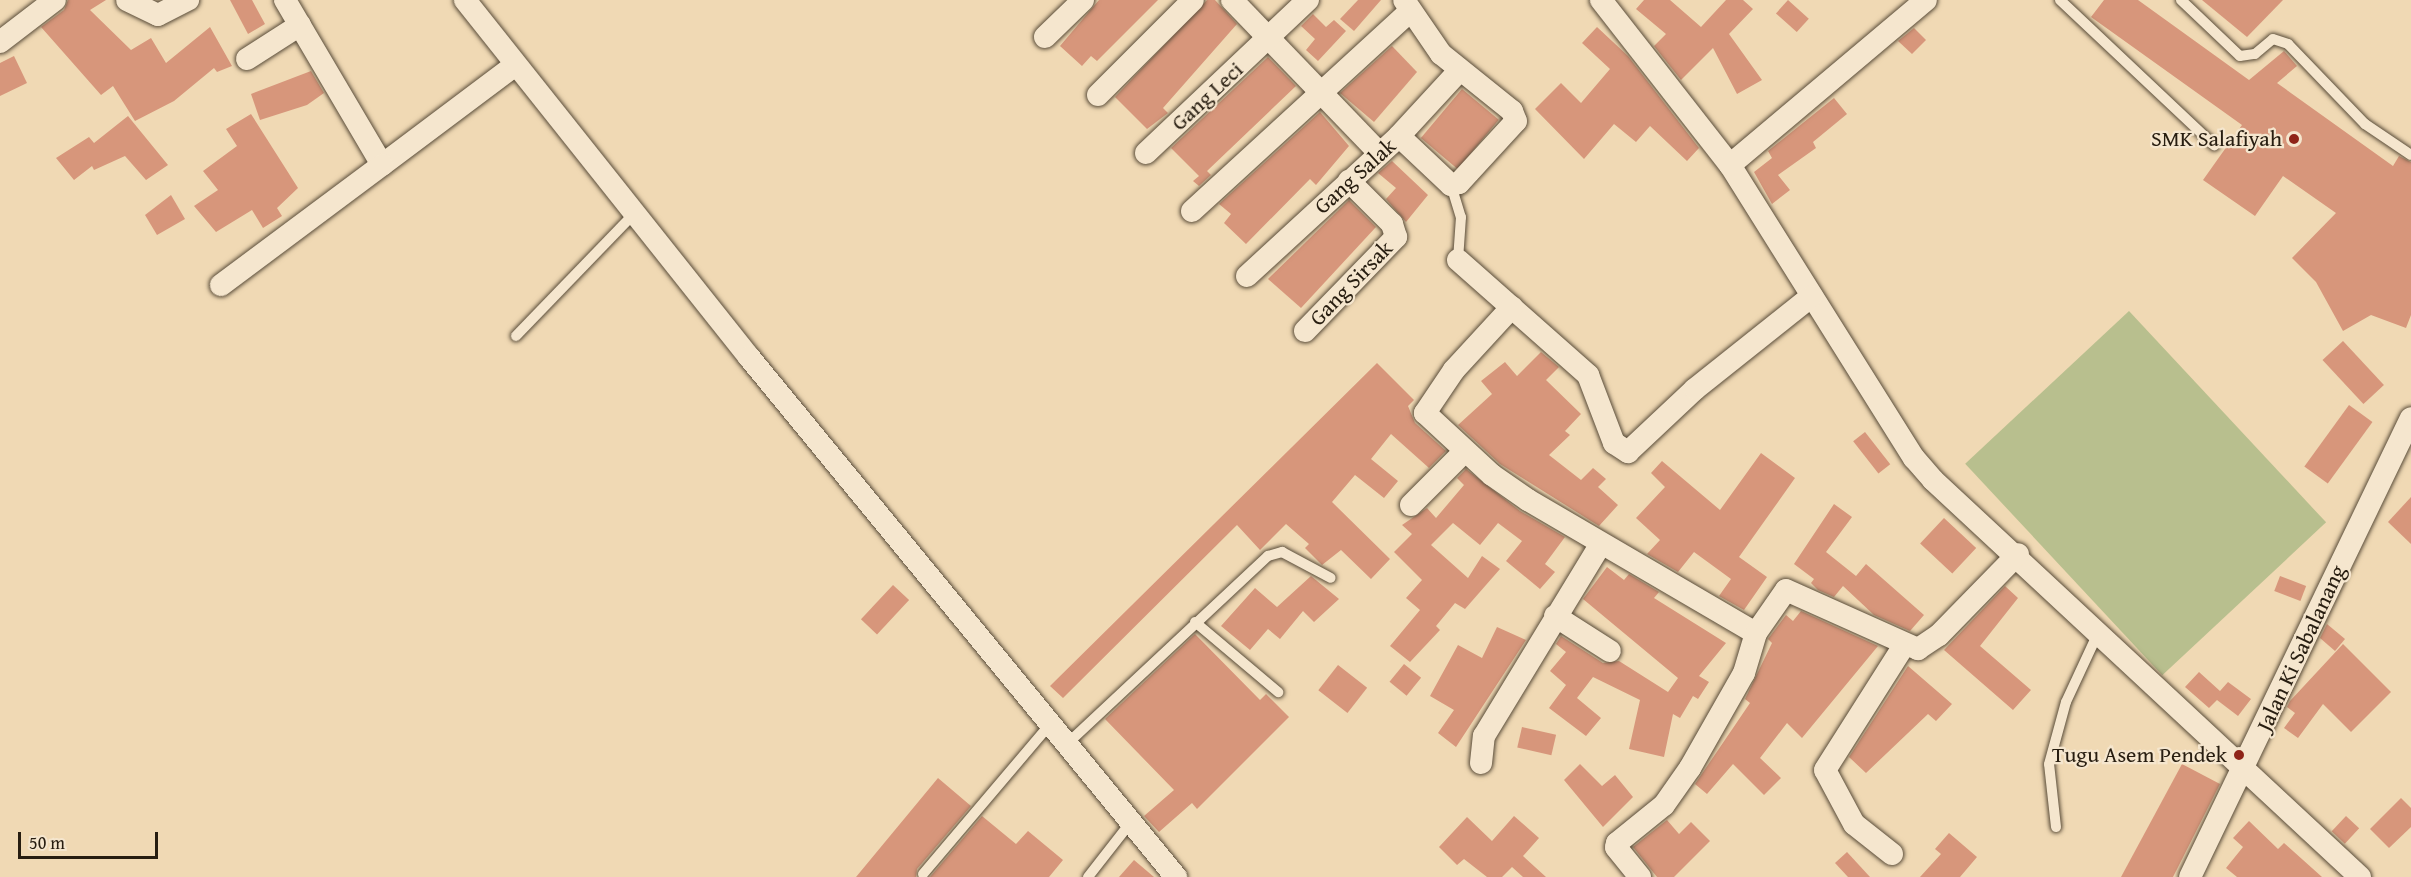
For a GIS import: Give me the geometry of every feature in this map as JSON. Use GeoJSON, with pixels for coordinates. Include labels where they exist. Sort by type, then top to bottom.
{"type":"FeatureCollection","features":[{"type":"Feature","properties":{"kind":"street"},"geometry":{"type":"LineString","coordinates":[[0,42],[55,0]]}},
{"type":"Feature","properties":{"kind":"street"},"geometry":{"type":"LineString","coordinates":[[127,0],[158,15],[188,0]]}},
{"type":"Feature","properties":{"kind":"street"},"geometry":{"type":"LineString","coordinates":[[285,0],[382,165]]}},
{"type":"Feature","properties":{"kind":"street"},"geometry":{"type":"LineString","coordinates":[[465,0],[633,214],[1052,722],[1176,877]]}},
{"type":"Feature","properties":{"kind":"street"},"geometry":{"type":"LineString","coordinates":[[1045,37],[1083,0]]}},
{"type":"Feature","properties":{"kind":"street"},"geometry":{"type":"LineString","coordinates":[[1098,95],[1194,0]]}},
{"type":"Feature","properties":{"kind":"street"},"geometry":{"type":"LineString","coordinates":[[1232,0],[1379,153]]}},
{"type":"Feature","properties":{"kind":"street","name":"Gang Leci"},"geometry":{"type":"LineString","coordinates":[[1146,153],[1308,0]]}},
{"type":"Feature","properties":{"kind":"street"},"geometry":{"type":"LineString","coordinates":[[1601,0],[1730,165],[1914,458],[2018,554],[2243,772],[2360,877]]}},
{"type":"Feature","properties":{"kind":"street"},"geometry":{"type":"LineString","coordinates":[[1730,165],[1926,0]]}},
{"type":"Feature","properties":{"kind":"street"},"geometry":{"type":"LineString","coordinates":[[1192,211],[1323,94],[1406,6],[1458,72],[1512,111],[1516,121],[1463,179],[1451,185],[1399,136]]}},
{"type":"Feature","properties":{"kind":"street"},"geometry":{"type":"LineString","coordinates":[[247,59],[300,25]]}},
{"type":"Feature","properties":{"kind":"street"},"geometry":{"type":"LineString","coordinates":[[221,285],[515,65]]}},
{"type":"Feature","properties":{"kind":"street","name":"Gang Salak"},"geometry":{"type":"LineString","coordinates":[[1247,276],[1399,136],[1458,72]]}},
{"type":"Feature","properties":{"kind":"street","name":"Gang Sirsak"},"geometry":{"type":"LineString","coordinates":[[1305,331],[1396,237],[1392,224],[1349,182]]}},
{"type":"Feature","properties":{"kind":"street"},"geometry":{"type":"LineString","coordinates":[[1458,260],[1588,375],[1614,443],[1628,452],[1695,388],[1812,296]]}},
{"type":"Feature","properties":{"kind":"street"},"geometry":{"type":"LineString","coordinates":[[1512,307],[1454,370],[1425,413],[1492,475],[1600,545],[1756,633]]}},
{"type":"Feature","properties":{"kind":"street","name":"Jalan Ki Sabalanang"},"geometry":{"type":"LineString","coordinates":[[2190,877],[2243,772],[2411,418]]}},
{"type":"Feature","properties":{"kind":"street"},"geometry":{"type":"LineString","coordinates":[[1411,505],[1465,451]]}},
{"type":"Feature","properties":{"kind":"street"},"geometry":{"type":"LineString","coordinates":[[1481,763],[1484,736],[1600,545]]}},
{"type":"Feature","properties":{"kind":"street"},"geometry":{"type":"LineString","coordinates":[[1640,877],[1616,847],[1617,843],[1665,805],[1690,768],[1739,682],[1756,633],[1790,589],[1918,649],[1939,635],[2018,554]]}},
{"type":"Feature","properties":{"kind":"street"},"geometry":{"type":"LineString","coordinates":[[1556,616],[1610,651]]}},
{"type":"Feature","properties":{"kind":"street"},"geometry":{"type":"LineString","coordinates":[[1892,854],[1854,824],[1825,770],[1905,644]]}},
{"type":"Feature","properties":{"kind":"street"},"geometry":{"type":"LineString","coordinates":[[2202,730],[2254,748]]}},
{"type":"Feature","properties":{"kind":"lane"},"geometry":{"type":"LineString","coordinates":[[2060,0],[2214,145]]}},
{"type":"Feature","properties":{"kind":"lane"},"geometry":{"type":"LineString","coordinates":[[2181,0],[2240,56],[2254,54],[2273,39],[2288,44],[2365,124],[2411,155]]}},
{"type":"Feature","properties":{"kind":"lane"},"geometry":{"type":"LineString","coordinates":[[1451,185],[1461,217],[1458,260]]}},
{"type":"Feature","properties":{"kind":"lane"},"geometry":{"type":"LineString","coordinates":[[516,336],[633,214]]}},
{"type":"Feature","properties":{"kind":"lane"},"geometry":{"type":"LineString","coordinates":[[1068,743],[1268,556],[1282,552],[1331,578]]}},
{"type":"Feature","properties":{"kind":"lane"},"geometry":{"type":"LineString","coordinates":[[1195,622],[1278,692]]}},
{"type":"Feature","properties":{"kind":"lane"},"geometry":{"type":"LineString","coordinates":[[2056,827],[2049,764],[2066,702],[2098,633]]}},
{"type":"Feature","properties":{"kind":"lane"},"geometry":{"type":"LineString","coordinates":[[923,874],[1052,722]]}},
{"type":"Feature","properties":{"kind":"lane"},"geometry":{"type":"LineString","coordinates":[[1088,877],[1131,822]]}},
{"type":"Feature","properties":{"kind":"green space"},"geometry":{"type":"Polygon","coordinates":[[[2129,311],[2326,522],[2162,675],[1965,464],[2129,311]]]}},
{"type":"Feature","properties":{"kind":"building"},"geometry":{"type":"Polygon","coordinates":[[[68,0],[106,0],[90,10],[131,50],[151,38],[166,63],[210,27],[232,66],[217,72],[214,68],[174,101],[135,121],[113,86],[101,95],[41,27],[64,10],[68,0]]]}},
{"type":"Feature","properties":{"kind":"building"},"geometry":{"type":"Polygon","coordinates":[[[230,0],[252,0],[265,24],[248,34],[230,0]]]}},
{"type":"Feature","properties":{"kind":"building"},"geometry":{"type":"Polygon","coordinates":[[[1099,0],[1158,0],[1097,61],[1091,56],[1082,66],[1060,46],[1099,0]]]}},
{"type":"Feature","properties":{"kind":"building"},"geometry":{"type":"Polygon","coordinates":[[[1207,0],[1215,0],[1237,24],[1163,108],[1168,113],[1147,129],[1115,97],[1207,0]]]}},
{"type":"Feature","properties":{"kind":"building"},"geometry":{"type":"Polygon","coordinates":[[[1358,0],[1381,0],[1354,31],[1340,19],[1358,0]]]}},
{"type":"Feature","properties":{"kind":"building"},"geometry":{"type":"Polygon","coordinates":[[[1644,0],[1670,0],[1701,27],[1726,0],[1743,0],[1753,9],[1729,34],[1762,80],[1737,94],[1713,48],[1681,80],[1654,46],[1666,34],[1636,9],[1644,0]]]}},
{"type":"Feature","properties":{"kind":"building"},"geometry":{"type":"Polygon","coordinates":[[[1788,0],[1809,19],[1797,32],[1776,13],[1788,0]]]}},
{"type":"Feature","properties":{"kind":"building","name":"SMK Salafiyah"},"geometry":{"type":"Polygon","coordinates":[[[2104,0],[2138,0],[2249,80],[2284,51],[2297,66],[2277,83],[2393,166],[2399,156],[2411,162],[2411,315],[2406,328],[2371,315],[2343,331],[2316,282],[2292,258],[2336,213],[2283,176],[2255,216],[2203,180],[2242,125],[2091,17],[2104,0]]]}},
{"type":"Feature","properties":{"kind":"building"},"geometry":{"type":"Polygon","coordinates":[[[2202,0],[2283,0],[2247,37],[2202,0]]]}},
{"type":"Feature","properties":{"kind":"building"},"geometry":{"type":"Polygon","coordinates":[[[1313,14],[1326,27],[1334,20],[1346,31],[1318,61],[1306,50],[1315,39],[1301,26],[1313,14]]]}},
{"type":"Feature","properties":{"kind":"building"},"geometry":{"type":"Polygon","coordinates":[[[1597,27],[1628,56],[1699,148],[1687,161],[1650,126],[1636,142],[1614,124],[1584,159],[1535,109],[1561,83],[1581,103],[1610,69],[1582,43],[1597,27]]]}},
{"type":"Feature","properties":{"kind":"building"},"geometry":{"type":"Polygon","coordinates":[[[1914,28],[1926,40],[1912,54],[1898,41],[1914,28]]]}},
{"type":"Feature","properties":{"kind":"building"},"geometry":{"type":"Polygon","coordinates":[[[1392,46],[1417,72],[1374,122],[1340,93],[1392,46]]]}},
{"type":"Feature","properties":{"kind":"building"},"geometry":{"type":"Polygon","coordinates":[[[14,56],[27,83],[0,96],[0,63],[14,56]]]}},
{"type":"Feature","properties":{"kind":"building"},"geometry":{"type":"Polygon","coordinates":[[[1268,57],[1296,86],[1207,171],[1211,175],[1199,186],[1193,181],[1199,176],[1171,148],[1268,57]]]}},
{"type":"Feature","properties":{"kind":"building"},"geometry":{"type":"Polygon","coordinates":[[[311,71],[324,93],[307,105],[260,120],[251,94],[311,71]]]}},
{"type":"Feature","properties":{"kind":"building"},"geometry":{"type":"Polygon","coordinates":[[[1462,89],[1499,120],[1458,169],[1421,138],[1462,89]]]}},
{"type":"Feature","properties":{"kind":"building"},"geometry":{"type":"Polygon","coordinates":[[[1834,98],[1847,114],[1813,142],[1816,148],[1778,175],[1790,190],[1772,204],[1754,172],[1772,158],[1768,151],[1834,98]]]}},
{"type":"Feature","properties":{"kind":"building"},"geometry":{"type":"Polygon","coordinates":[[[1320,112],[1349,146],[1316,185],[1310,179],[1246,244],[1224,223],[1231,214],[1219,204],[1320,112]]]}},
{"type":"Feature","properties":{"kind":"building"},"geometry":{"type":"Polygon","coordinates":[[[251,114],[298,188],[277,208],[282,216],[263,228],[252,210],[216,232],[194,206],[218,190],[203,171],[237,146],[226,129],[251,114]]]}},
{"type":"Feature","properties":{"kind":"building"},"geometry":{"type":"Polygon","coordinates":[[[128,116],[168,165],[146,180],[125,156],[94,170],[92,166],[74,180],[56,158],[89,137],[94,143],[128,116]]]}},
{"type":"Feature","properties":{"kind":"building"},"geometry":{"type":"Polygon","coordinates":[[[1392,161],[1428,195],[1406,222],[1386,199],[1396,188],[1378,173],[1392,161]]]}},
{"type":"Feature","properties":{"kind":"building"},"geometry":{"type":"Polygon","coordinates":[[[171,195],[185,219],[157,235],[145,215],[171,195]]]}},
{"type":"Feature","properties":{"kind":"building"},"geometry":{"type":"Polygon","coordinates":[[[1349,200],[1376,227],[1301,308],[1268,279],[1349,200]]]}},
{"type":"Feature","properties":{"kind":"building"},"geometry":{"type":"Polygon","coordinates":[[[2343,341],[2384,385],[2363,404],[2323,360],[2343,341]]]}},
{"type":"Feature","properties":{"kind":"building"},"geometry":{"type":"Polygon","coordinates":[[[1541,352],[1559,367],[1546,380],[1581,414],[1565,431],[1570,435],[1549,455],[1581,480],[1593,468],[1606,479],[1598,487],[1618,505],[1599,526],[1500,464],[1458,425],[1492,394],[1481,381],[1505,362],[1517,376],[1541,352]]]}},
{"type":"Feature","properties":{"kind":"building"},"geometry":{"type":"Polygon","coordinates":[[[1377,363],[1414,400],[1408,406],[1415,423],[1446,451],[1429,468],[1391,434],[1371,459],[1398,481],[1384,498],[1355,475],[1332,502],[1390,559],[1371,579],[1341,550],[1322,565],[1305,548],[1309,544],[1286,524],[1260,550],[1237,525],[1063,698],[1050,686],[1377,363]]]}},
{"type":"Feature","properties":{"kind":"building"},"geometry":{"type":"Polygon","coordinates":[[[2349,405],[2372,422],[2328,484],[2304,466],[2349,405]]]}},
{"type":"Feature","properties":{"kind":"building"},"geometry":{"type":"Polygon","coordinates":[[[1865,432],[1890,464],[1878,474],[1853,441],[1865,432]]]}},
{"type":"Feature","properties":{"kind":"building"},"geometry":{"type":"Polygon","coordinates":[[[1761,453],[1795,478],[1739,557],[1767,577],[1744,610],[1719,596],[1731,579],[1694,552],[1678,572],[1647,554],[1660,540],[1636,518],[1665,487],[1651,473],[1662,461],[1720,510],[1761,453]]]}},
{"type":"Feature","properties":{"kind":"building"},"geometry":{"type":"Polygon","coordinates":[[[1466,469],[1520,511],[1565,537],[1545,564],[1555,572],[1540,589],[1506,561],[1522,541],[1498,523],[1480,545],[1453,523],[1431,545],[1468,578],[1482,556],[1500,569],[1465,609],[1455,603],[1436,626],[1440,630],[1410,662],[1390,646],[1420,610],[1406,598],[1422,580],[1394,552],[1412,534],[1402,525],[1427,508],[1436,518],[1464,485],[1457,478],[1466,469]]]}},
{"type":"Feature","properties":{"kind":"building"},"geometry":{"type":"Polygon","coordinates":[[[2411,497],[2411,544],[2388,522],[2411,497]]]}},
{"type":"Feature","properties":{"kind":"building"},"geometry":{"type":"Polygon","coordinates":[[[1834,504],[1852,517],[1826,552],[1856,576],[1866,564],[1924,615],[1910,631],[1874,615],[1843,586],[1834,597],[1818,590],[1811,583],[1814,579],[1794,564],[1834,504]]]}},
{"type":"Feature","properties":{"kind":"building"},"geometry":{"type":"Polygon","coordinates":[[[1944,518],[1976,548],[1952,574],[1920,544],[1944,518]]]}},
{"type":"Feature","properties":{"kind":"building"},"geometry":{"type":"Polygon","coordinates":[[[1607,567],[1624,580],[1629,574],[1659,592],[1654,598],[1726,643],[1699,676],[1709,682],[1698,699],[1693,696],[1680,718],[1673,714],[1664,757],[1629,749],[1640,700],[1593,677],[1577,698],[1601,718],[1586,736],[1549,708],[1566,685],[1550,671],[1566,652],[1556,644],[1561,636],[1603,663],[1619,661],[1668,692],[1678,678],[1583,599],[1607,567]]]}},
{"type":"Feature","properties":{"kind":"building"},"geometry":{"type":"Polygon","coordinates":[[[1311,576],[1339,599],[1314,622],[1303,611],[1280,639],[1268,629],[1250,650],[1221,626],[1255,588],[1277,607],[1311,576]]]}},
{"type":"Feature","properties":{"kind":"building"},"geometry":{"type":"Polygon","coordinates":[[[2280,576],[2306,586],[2300,601],[2274,591],[2280,576]]]}},
{"type":"Feature","properties":{"kind":"building"},"geometry":{"type":"Polygon","coordinates":[[[893,585],[909,600],[877,634],[861,619],[893,585]]]}},
{"type":"Feature","properties":{"kind":"building"},"geometry":{"type":"Polygon","coordinates":[[[2005,586],[2018,598],[1980,646],[2031,690],[2013,710],[1944,650],[2005,586]]]}},
{"type":"Feature","properties":{"kind":"building"},"geometry":{"type":"Polygon","coordinates":[[[1801,611],[1878,646],[1802,738],[1787,723],[1760,758],[1781,778],[1764,795],[1733,764],[1707,794],[1695,784],[1750,703],[1745,699],[1772,643],[1768,639],[1786,615],[1793,621],[1801,611]]]}},
{"type":"Feature","properties":{"kind":"building"},"geometry":{"type":"Polygon","coordinates":[[[2327,624],[2345,639],[2335,651],[2320,638],[2327,624]]]}},
{"type":"Feature","properties":{"kind":"building"},"geometry":{"type":"Polygon","coordinates":[[[1497,627],[1526,640],[1456,747],[1438,733],[1454,710],[1430,696],[1458,645],[1482,658],[1497,627]]]}},
{"type":"Feature","properties":{"kind":"building"},"geometry":{"type":"Polygon","coordinates":[[[1195,634],[1260,700],[1266,694],[1289,717],[1197,809],[1192,803],[1159,832],[1144,816],[1174,790],[1105,719],[1195,634]]]}},
{"type":"Feature","properties":{"kind":"building"},"geometry":{"type":"Polygon","coordinates":[[[2343,644],[2391,692],[2351,732],[2323,704],[2298,738],[2284,728],[2295,713],[2287,707],[2343,644]]]}},
{"type":"Feature","properties":{"kind":"building"},"geometry":{"type":"Polygon","coordinates":[[[1404,664],[1421,678],[1407,696],[1390,682],[1404,664]]]}},
{"type":"Feature","properties":{"kind":"building"},"geometry":{"type":"Polygon","coordinates":[[[1338,665],[1367,688],[1347,713],[1318,690],[1338,665]]]}},
{"type":"Feature","properties":{"kind":"building"},"geometry":{"type":"Polygon","coordinates":[[[1908,666],[1952,704],[1936,721],[1928,714],[1866,773],[1849,757],[1908,666]]]}},
{"type":"Feature","properties":{"kind":"building"},"geometry":{"type":"Polygon","coordinates":[[[2199,672],[2220,691],[2228,682],[2251,699],[2238,716],[2217,700],[2209,708],[2185,687],[2199,672]]]}},
{"type":"Feature","properties":{"kind":"building"},"geometry":{"type":"Polygon","coordinates":[[[1522,727],[1556,735],[1551,755],[1517,747],[1522,727]]]}},
{"type":"Feature","properties":{"kind":"building"},"geometry":{"type":"Polygon","coordinates":[[[1580,764],[1602,786],[1615,775],[1633,797],[1603,827],[1564,780],[1580,764]]]}},
{"type":"Feature","properties":{"kind":"building"},"geometry":{"type":"Polygon","coordinates":[[[2182,764],[2220,784],[2173,877],[2121,877],[2182,764]]]}},
{"type":"Feature","properties":{"kind":"building"},"geometry":{"type":"Polygon","coordinates":[[[938,778],[971,806],[917,869],[916,877],[856,877],[938,778]]]}},
{"type":"Feature","properties":{"kind":"building"},"geometry":{"type":"Polygon","coordinates":[[[2401,798],[2411,808],[2411,827],[2389,848],[2370,829],[2401,798]]]}},
{"type":"Feature","properties":{"kind":"building"},"geometry":{"type":"Polygon","coordinates":[[[982,816],[1016,844],[1028,831],[1063,860],[1049,877],[930,877],[982,816]]]}},
{"type":"Feature","properties":{"kind":"building"},"geometry":{"type":"Polygon","coordinates":[[[1514,816],[1539,838],[1523,856],[1546,877],[1523,877],[1512,867],[1502,877],[1487,877],[1464,859],[1457,865],[1439,847],[1467,817],[1492,841],[1514,816]]]}},
{"type":"Feature","properties":{"kind":"building"},"geometry":{"type":"Polygon","coordinates":[[[2346,816],[2359,828],[2345,844],[2332,831],[2346,816]]]}},
{"type":"Feature","properties":{"kind":"building"},"geometry":{"type":"Polygon","coordinates":[[[1667,820],[1679,834],[1691,822],[1710,841],[1674,877],[1657,877],[1633,847],[1667,820]]]}},
{"type":"Feature","properties":{"kind":"building"},"geometry":{"type":"Polygon","coordinates":[[[2249,821],[2278,849],[2284,843],[2322,877],[2237,877],[2226,868],[2243,847],[2233,838],[2249,821]]]}},
{"type":"Feature","properties":{"kind":"building"},"geometry":{"type":"Polygon","coordinates":[[[1949,833],[1977,857],[1960,877],[1920,877],[1941,854],[1935,849],[1949,833]]]}},
{"type":"Feature","properties":{"kind":"building"},"geometry":{"type":"Polygon","coordinates":[[[1847,852],[1870,877],[1848,877],[1835,863],[1847,852]]]}},
{"type":"Feature","properties":{"kind":"building"},"geometry":{"type":"Polygon","coordinates":[[[1134,860],[1154,877],[1119,877],[1134,860]]]}},
{"type":"Feature","properties":{"kind":"place","name":"SMK Salafiyah"},"geometry":{"type":"Point","coordinates":[2294,139]}},
{"type":"Feature","properties":{"kind":"place","name":"Tugu Asem Pendek"},"geometry":{"type":"Point","coordinates":[2239,755]}}]}
